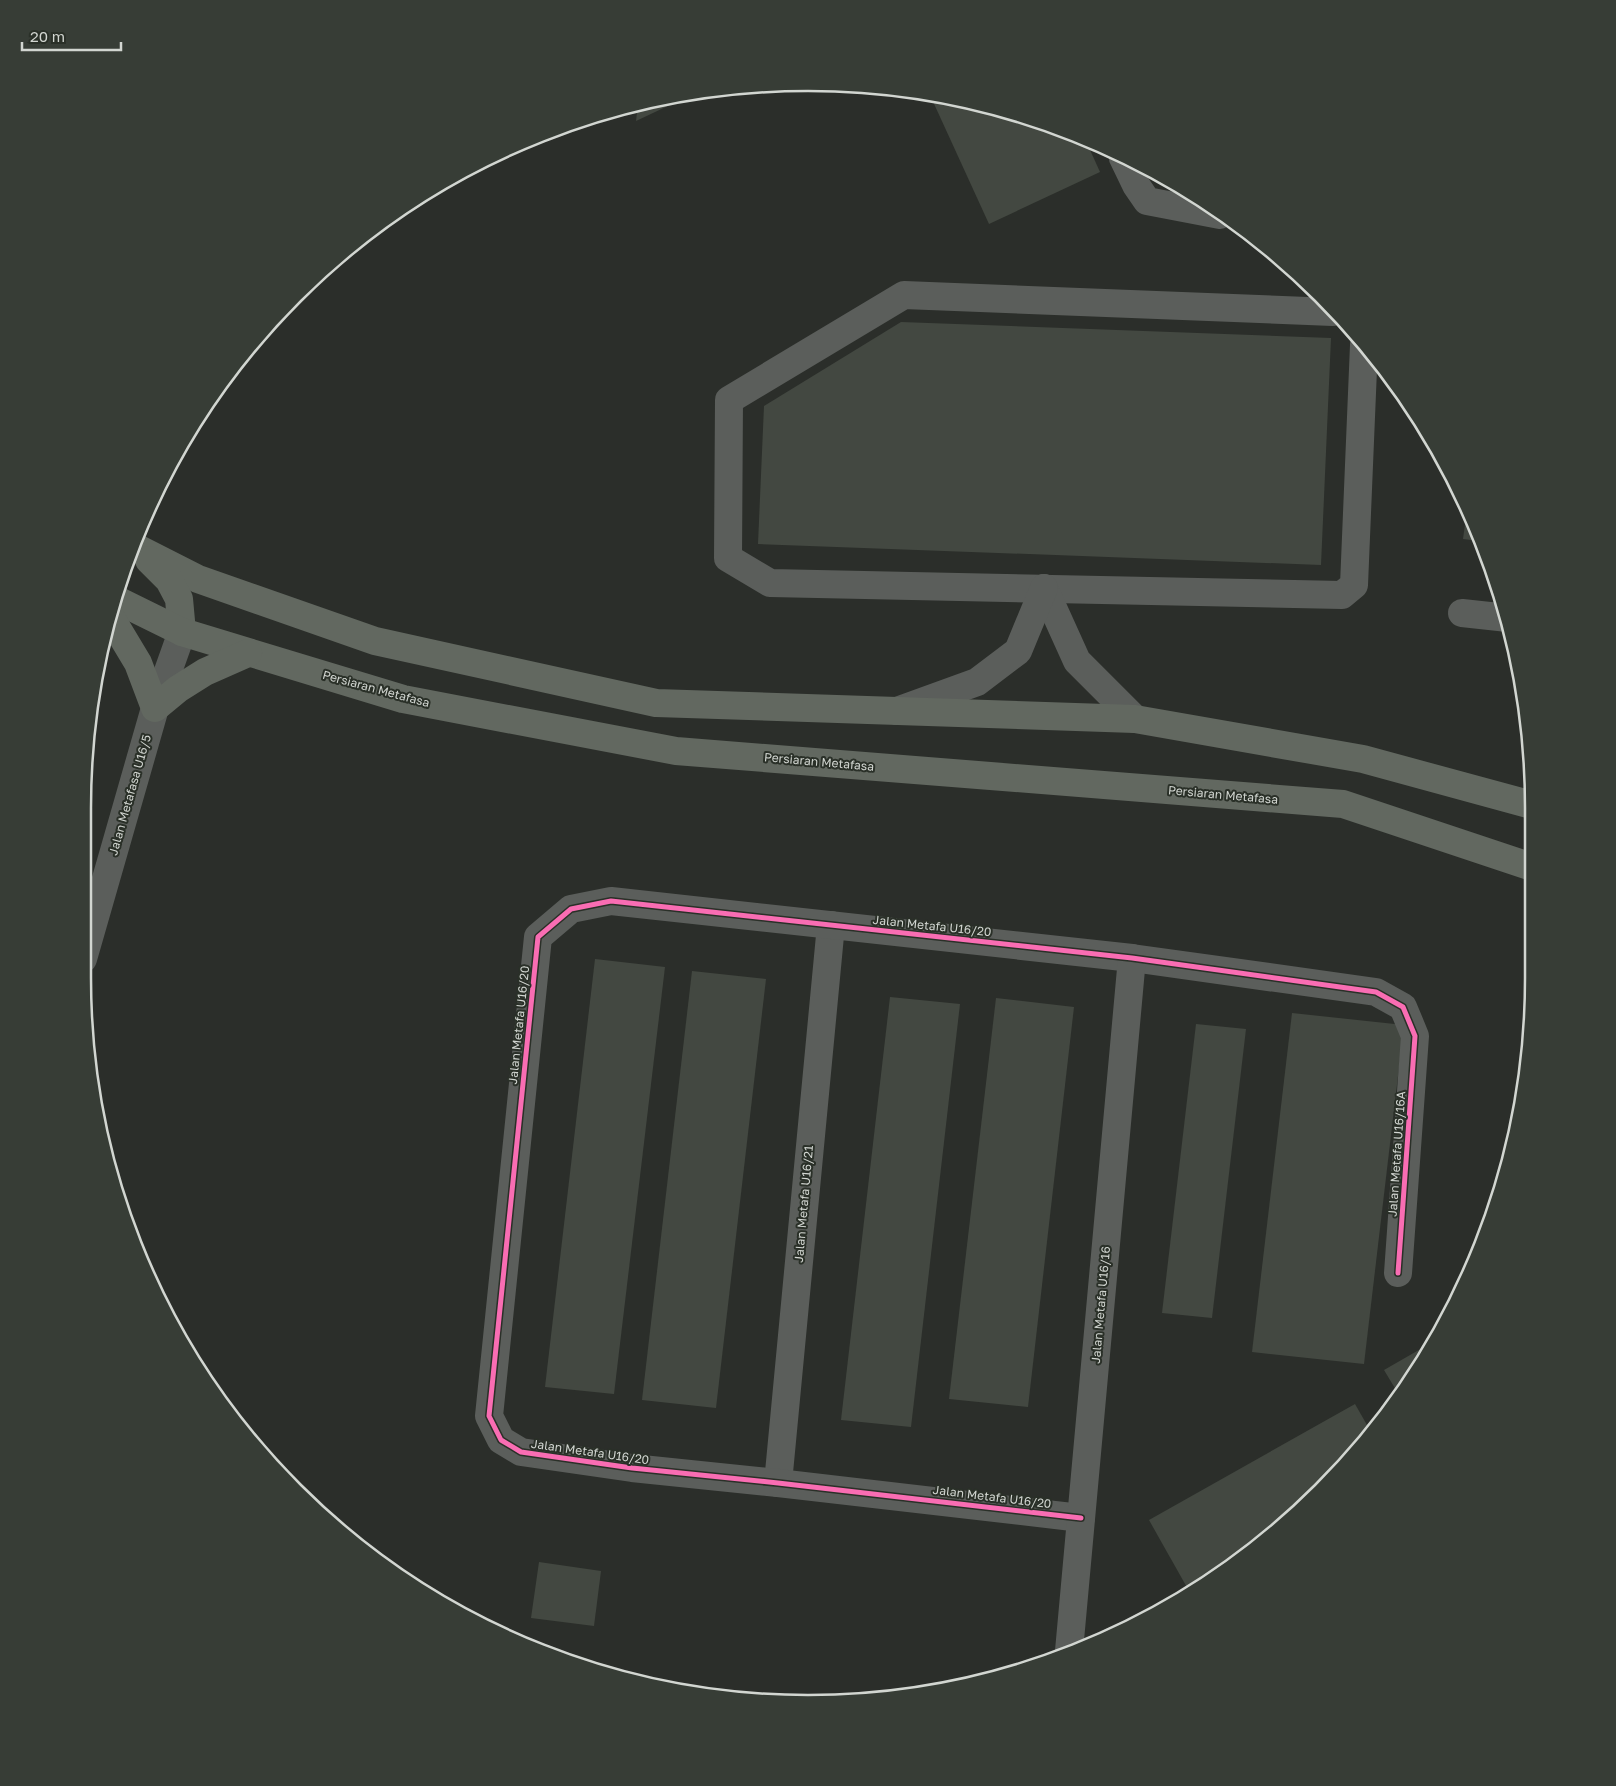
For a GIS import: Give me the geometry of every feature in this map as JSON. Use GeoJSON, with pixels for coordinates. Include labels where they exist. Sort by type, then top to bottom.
{"type":"FeatureCollection","features":[{"type":"Feature","properties":{"kind":"main road"},"geometry":{"type":"LineString","coordinates":[[140,550],[198,579],[374,641],[656,702],[1134,719],[1362,758],[1525,803]]}},
{"type":"Feature","properties":{"kind":"main road"},"geometry":{"type":"LineString","coordinates":[[139,551],[169,580],[179,599],[182,632]]}},
{"type":"Feature","properties":{"kind":"main road","name":"Persiaran Metafasa"},"geometry":{"type":"LineString","coordinates":[[122,602],[182,632],[403,699],[676,751],[1343,804],[1525,865]]}},
{"type":"Feature","properties":{"kind":"main road"},"geometry":{"type":"LineString","coordinates":[[115,625],[138,663],[155,708],[178,689],[204,672],[248,653]]}},
{"type":"Feature","properties":{"kind":"street"},"geometry":{"type":"LineString","coordinates":[[1127,166],[1136,185],[1147,201],[1207,212]]}},
{"type":"Feature","properties":{"kind":"street"},"geometry":{"type":"LineString","coordinates":[[1325,312],[904,295],[729,400],[728,558],[770,583],[1342,595],[1354,585],[1364,355]]}},
{"type":"Feature","properties":{"kind":"street"},"geometry":{"type":"LineString","coordinates":[[896,711],[976,682],[1018,651],[1044,588]]}},
{"type":"Feature","properties":{"kind":"street"},"geometry":{"type":"LineString","coordinates":[[1044,588],[1077,661],[1134,719]]}},
{"type":"Feature","properties":{"kind":"street"},"geometry":{"type":"LineString","coordinates":[[1462,613],[1499,617]]}},
{"type":"Feature","properties":{"kind":"street","name":"Jalan Metafasa U16/5"},"geometry":{"type":"LineString","coordinates":[[91,929],[155,708],[182,632]]}},
{"type":"Feature","properties":{"kind":"street","name":"Jalan Metafa U16/20"},"geometry":{"type":"LineString","coordinates":[[1081,1518],[632,1468],[521,1452],[501,1440],[489,1416],[538,937],[572,909],[610,901],[1132,958],[1376,992],[1403,1007],[1414,1036]]}},
{"type":"Feature","properties":{"kind":"street","name":"Jalan Metafa U16/21"},"geometry":{"type":"LineString","coordinates":[[778,1483],[831,925]]}},
{"type":"Feature","properties":{"kind":"street","name":"Jalan Metafa U16/16"},"geometry":{"type":"LineString","coordinates":[[1070,1645],[1132,958]]}},
{"type":"Feature","properties":{"kind":"street","name":"Jalan Metafa U16/16A"},"geometry":{"type":"LineString","coordinates":[[1398,1273],[1414,1036]]}},
{"type":"Feature","properties":{"kind":"building"},"geometry":{"type":"Polygon","coordinates":[[[933,102],[994,116],[1038,129],[1090,149],[1100,172],[989,224],[933,102]]]}},
{"type":"Feature","properties":{"kind":"building"},"geometry":{"type":"Polygon","coordinates":[[[671,104],[636,121],[637,112],[671,104]]]}},
{"type":"Feature","properties":{"kind":"building"},"geometry":{"type":"Polygon","coordinates":[[[901,322],[1331,338],[1321,565],[758,544],[764,406],[901,322]]]}},
{"type":"Feature","properties":{"kind":"building"},"geometry":{"type":"Polygon","coordinates":[[[1465,523],[1472,540],[1463,539],[1465,523]]]}},
{"type":"Feature","properties":{"kind":"building"},"geometry":{"type":"Polygon","coordinates":[[[595,959],[665,967],[614,1394],[545,1387],[595,959]]]}},
{"type":"Feature","properties":{"kind":"building"},"geometry":{"type":"Polygon","coordinates":[[[692,971],[766,979],[716,1408],[642,1400],[692,971]]]}},
{"type":"Feature","properties":{"kind":"building"},"geometry":{"type":"Polygon","coordinates":[[[890,997],[960,1004],[911,1427],[841,1420],[890,997]]]}},
{"type":"Feature","properties":{"kind":"building"},"geometry":{"type":"Polygon","coordinates":[[[996,998],[1074,1007],[1028,1407],[949,1399],[996,998]]]}},
{"type":"Feature","properties":{"kind":"building"},"geometry":{"type":"Polygon","coordinates":[[[1292,1013],[1404,1025],[1364,1364],[1252,1352],[1292,1013]]]}},
{"type":"Feature","properties":{"kind":"building"},"geometry":{"type":"Polygon","coordinates":[[[1196,1024],[1246,1029],[1212,1318],[1162,1313],[1196,1024]]]}},
{"type":"Feature","properties":{"kind":"building"},"geometry":{"type":"Polygon","coordinates":[[[1421,1349],[1395,1389],[1384,1370],[1421,1349]]]}},
{"type":"Feature","properties":{"kind":"building"},"geometry":{"type":"Polygon","coordinates":[[[1355,1404],[1367,1426],[1315,1485],[1281,1517],[1244,1547],[1186,1586],[1149,1520],[1355,1404]]]}},
{"type":"Feature","properties":{"kind":"building"},"geometry":{"type":"Polygon","coordinates":[[[539,1562],[601,1571],[594,1626],[531,1618],[539,1562]]]}},
{"type":"Feature","properties":{"kind":"cycle path"},"geometry":{"type":"LineString","coordinates":[[1081,1518],[632,1468],[521,1452],[501,1440],[489,1416],[538,937],[571,909],[611,901],[1132,958],[1376,992],[1403,1007],[1415,1036],[1398,1273]]}}]}
